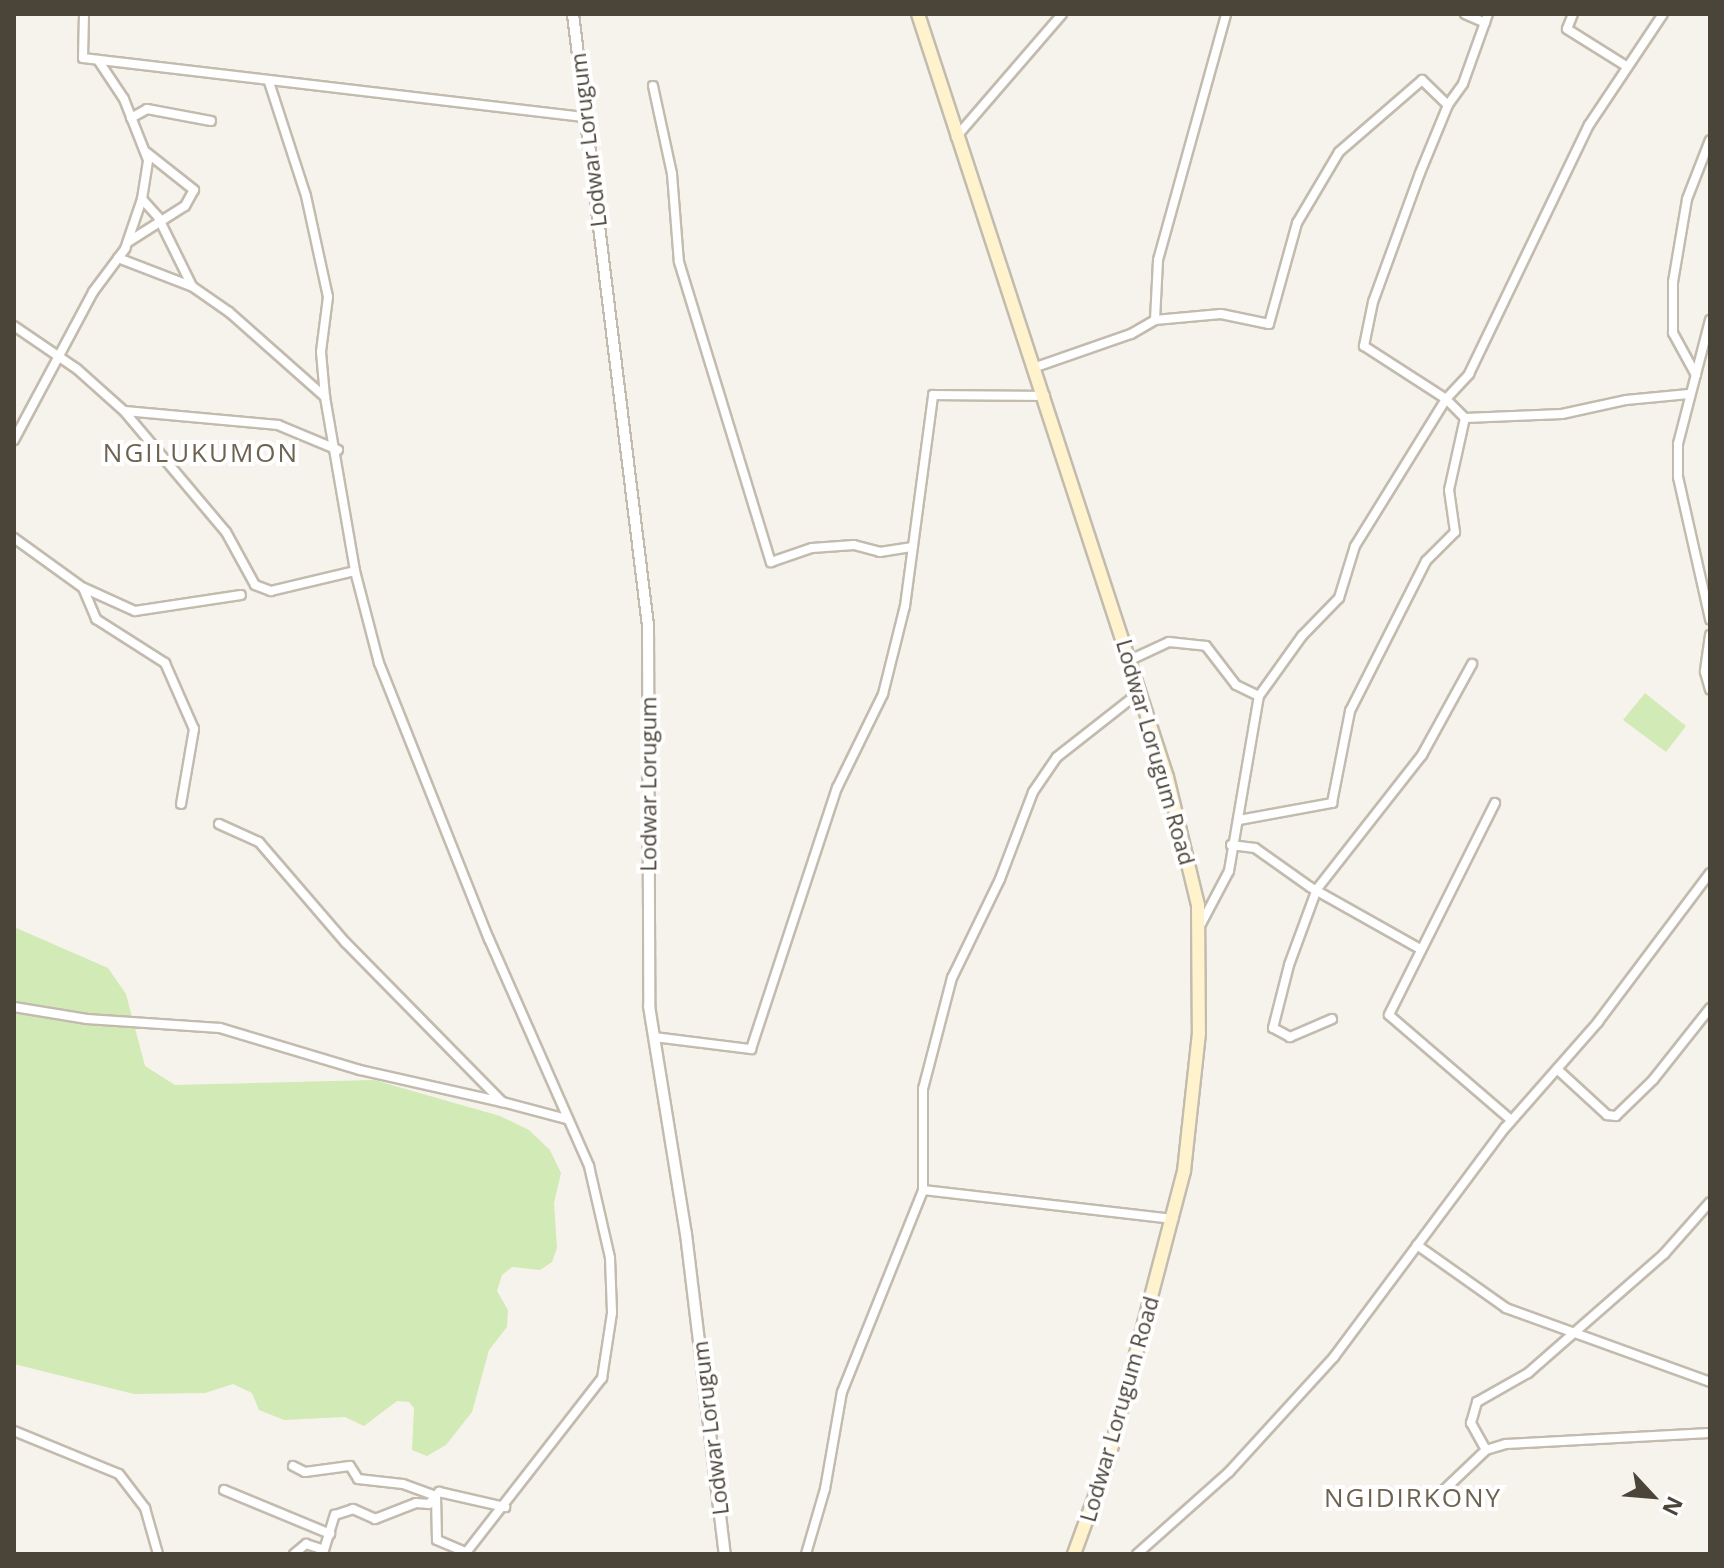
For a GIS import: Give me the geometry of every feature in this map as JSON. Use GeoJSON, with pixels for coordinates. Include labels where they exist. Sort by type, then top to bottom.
{"type":"FeatureCollection","features":[{"type":"Feature","properties":{"kind":"main road","name":"Lodwar Lorugum Road"},"geometry":{"type":"LineString","coordinates":[[918,14],[956,137],[1046,396],[1140,692],[1187,849],[1200,927],[1199,1033],[1173,1219],[1108,1461],[1074,1554]]}},
{"type":"Feature","properties":{"kind":"street"},"geometry":{"type":"LineString","coordinates":[[84,14],[83,58],[584,117]]}},
{"type":"Feature","properties":{"kind":"street","name":"Lodwar Lorugum"},"geometry":{"type":"LineString","coordinates":[[573,14],[647,618],[647,972],[654,1037],[686,1234],[725,1554]]}},
{"type":"Feature","properties":{"kind":"street"},"geometry":{"type":"LineString","coordinates":[[956,137],[1062,14]]}},
{"type":"Feature","properties":{"kind":"street"},"geometry":{"type":"LineString","coordinates":[[1155,320],[1158,260],[1226,14]]}},
{"type":"Feature","properties":{"kind":"street"},"geometry":{"type":"LineString","coordinates":[[1465,14],[1486,18],[1463,84],[1448,105],[1373,302],[1364,346],[1446,399],[1465,418],[1562,414],[1626,400],[1689,394]]}},
{"type":"Feature","properties":{"kind":"street"},"geometry":{"type":"LineString","coordinates":[[1573,14],[1567,29],[1626,66]]}},
{"type":"Feature","properties":{"kind":"street"},"geometry":{"type":"LineString","coordinates":[[1200,927],[1229,871],[1231,845],[1239,820],[1259,696],[1302,636],[1339,598],[1355,546],[1446,399],[1469,374],[1550,199],[1626,66],[1663,14]]}},
{"type":"Feature","properties":{"kind":"street"},"geometry":{"type":"LineString","coordinates":[[14,440],[93,292],[127,242],[142,199],[145,151],[131,118],[98,60]]}},
{"type":"Feature","properties":{"kind":"street"},"geometry":{"type":"LineString","coordinates":[[1036,367],[1131,334],[1155,320],[1221,314],[1269,324],[1297,223],[1339,152],[1422,80],[1448,105]]}},
{"type":"Feature","properties":{"kind":"street"},"geometry":{"type":"LineString","coordinates":[[269,82],[306,196],[328,297],[321,352],[325,397],[338,450],[355,571],[401,721],[593,1180],[610,1258],[608,1359],[602,1378],[505,1507],[466,1553],[437,1540],[436,1496]]}},
{"type":"Feature","properties":{"kind":"street"},"geometry":{"type":"LineString","coordinates":[[653,86],[672,174],[679,262],[771,562],[812,548],[854,545],[880,552],[913,547]]}},
{"type":"Feature","properties":{"kind":"street"},"geometry":{"type":"LineString","coordinates":[[131,118],[147,109],[211,121]]}},
{"type":"Feature","properties":{"kind":"street"},"geometry":{"type":"LineString","coordinates":[[1696,377],[1673,333],[1673,282],[1687,199],[1710,140]]}},
{"type":"Feature","properties":{"kind":"street"},"geometry":{"type":"LineString","coordinates":[[127,242],[185,206],[194,190],[145,151]]}},
{"type":"Feature","properties":{"kind":"street"},"geometry":{"type":"LineString","coordinates":[[142,199],[160,222],[193,287]]}},
{"type":"Feature","properties":{"kind":"street"},"geometry":{"type":"LineString","coordinates":[[118,258],[193,287],[229,312],[325,397]]}},
{"type":"Feature","properties":{"kind":"street"},"geometry":{"type":"LineString","coordinates":[[1710,320],[1697,354],[1696,377],[1678,444],[1678,477],[1708,592],[1710,619]]}},
{"type":"Feature","properties":{"kind":"street"},"geometry":{"type":"LineString","coordinates":[[14,326],[61,357],[124,411],[226,532],[255,585],[271,591],[355,571]]}},
{"type":"Feature","properties":{"kind":"street"},"geometry":{"type":"LineString","coordinates":[[654,1037],[751,1049],[837,788],[883,694],[905,606],[933,395],[1046,396]]}},
{"type":"Feature","properties":{"kind":"street"},"geometry":{"type":"LineString","coordinates":[[124,411],[278,425],[338,450]]}},
{"type":"Feature","properties":{"kind":"street"},"geometry":{"type":"LineString","coordinates":[[1239,820],[1332,803],[1350,711],[1426,561],[1455,532],[1449,490],[1465,418]]}},
{"type":"Feature","properties":{"kind":"street"},"geometry":{"type":"LineString","coordinates":[[14,538],[83,588],[135,611],[241,595]]}},
{"type":"Feature","properties":{"kind":"street"},"geometry":{"type":"LineString","coordinates":[[83,588],[96,619],[165,663],[194,729],[181,804]]}},
{"type":"Feature","properties":{"kind":"street"},"geometry":{"type":"LineString","coordinates":[[1710,635],[1705,672],[1710,689]]}},
{"type":"Feature","properties":{"kind":"street"},"geometry":{"type":"LineString","coordinates":[[1130,660],[1169,642],[1206,646],[1236,685],[1259,696]]}},
{"type":"Feature","properties":{"kind":"street"},"geometry":{"type":"LineString","coordinates":[[1332,1019],[1290,1037],[1273,1028],[1289,965],[1317,889],[1422,755],[1472,664]]}},
{"type":"Feature","properties":{"kind":"street"},"geometry":{"type":"LineString","coordinates":[[806,1554],[825,1489],[842,1392],[923,1190],[923,1089],[932,1043],[952,978],[1000,879],[1033,792],[1057,757],[1140,692]]}},
{"type":"Feature","properties":{"kind":"street"},"geometry":{"type":"LineString","coordinates":[[1495,803],[1420,949],[1391,1019],[1511,1120]]}},
{"type":"Feature","properties":{"kind":"street"},"geometry":{"type":"LineString","coordinates":[[219,824],[259,842],[346,943],[502,1102]]}},
{"type":"Feature","properties":{"kind":"street"},"geometry":{"type":"LineString","coordinates":[[1231,845],[1255,848],[1317,889],[1420,949]]}},
{"type":"Feature","properties":{"kind":"street"},"geometry":{"type":"LineString","coordinates":[[1137,1554],[1272,1427],[1349,1337],[1511,1120],[1557,1069],[1710,873]]}},
{"type":"Feature","properties":{"kind":"street"},"geometry":{"type":"LineString","coordinates":[[14,1007],[87,1019],[220,1028],[360,1070],[567,1119]]}},
{"type":"Feature","properties":{"kind":"street"},"geometry":{"type":"LineString","coordinates":[[1557,1069],[1607,1115],[1616,1116],[1653,1080],[1710,1008]]}},
{"type":"Feature","properties":{"kind":"street"},"geometry":{"type":"LineString","coordinates":[[923,1190],[1173,1219]]}},
{"type":"Feature","properties":{"kind":"street"},"geometry":{"type":"LineString","coordinates":[[1486,1450],[1471,1423],[1473,1407],[1486,1393],[1528,1373],[1572,1331],[1664,1254],[1710,1202]]}},
{"type":"Feature","properties":{"kind":"street"},"geometry":{"type":"LineString","coordinates":[[1417,1245],[1506,1308],[1710,1382]]}},
{"type":"Feature","properties":{"kind":"street"},"geometry":{"type":"LineString","coordinates":[[14,1431],[119,1474],[145,1508],[158,1554]]}},
{"type":"Feature","properties":{"kind":"street"},"geometry":{"type":"LineString","coordinates":[[1444,1490],[1486,1450],[1554,1438],[1710,1433]]}},
{"type":"Feature","properties":{"kind":"street"},"geometry":{"type":"LineString","coordinates":[[293,1466],[305,1472],[350,1466],[358,1479],[403,1484],[436,1496],[467,1496],[505,1507]]}},
{"type":"Feature","properties":{"kind":"street"},"geometry":{"type":"LineString","coordinates":[[224,1490],[330,1534]]}},
{"type":"Feature","properties":{"kind":"street"},"geometry":{"type":"LineString","coordinates":[[294,1554],[306,1544],[324,1550],[335,1515],[353,1509],[375,1519],[416,1503],[429,1504],[436,1496]]}},
{"type":"Feature","properties":{"kind":"green space"},"geometry":{"type":"Polygon","coordinates":[[[1645,693],[1686,726],[1666,752],[1623,720],[1645,693]]]}},
{"type":"Feature","properties":{"kind":"green space"},"geometry":{"type":"Polygon","coordinates":[[[14,927],[108,968],[126,994],[145,1066],[175,1085],[374,1080],[500,1116],[529,1130],[550,1150],[561,1173],[554,1203],[557,1248],[552,1262],[540,1270],[512,1267],[502,1275],[497,1291],[508,1310],[507,1327],[489,1350],[472,1412],[446,1445],[427,1456],[412,1450],[414,1408],[409,1402],[397,1401],[364,1426],[345,1417],[284,1420],[259,1410],[252,1393],[233,1384],[205,1393],[134,1394],[14,1364],[14,927]]]}},
{"type":"Feature","properties":{"kind":"district","name":"NGILUKUMON"},"geometry":{"type":"Point","coordinates":[201,453]}},
{"type":"Feature","properties":{"kind":"district","name":"NGIDIRKONY"},"geometry":{"type":"Point","coordinates":[1413,1498]}}]}
